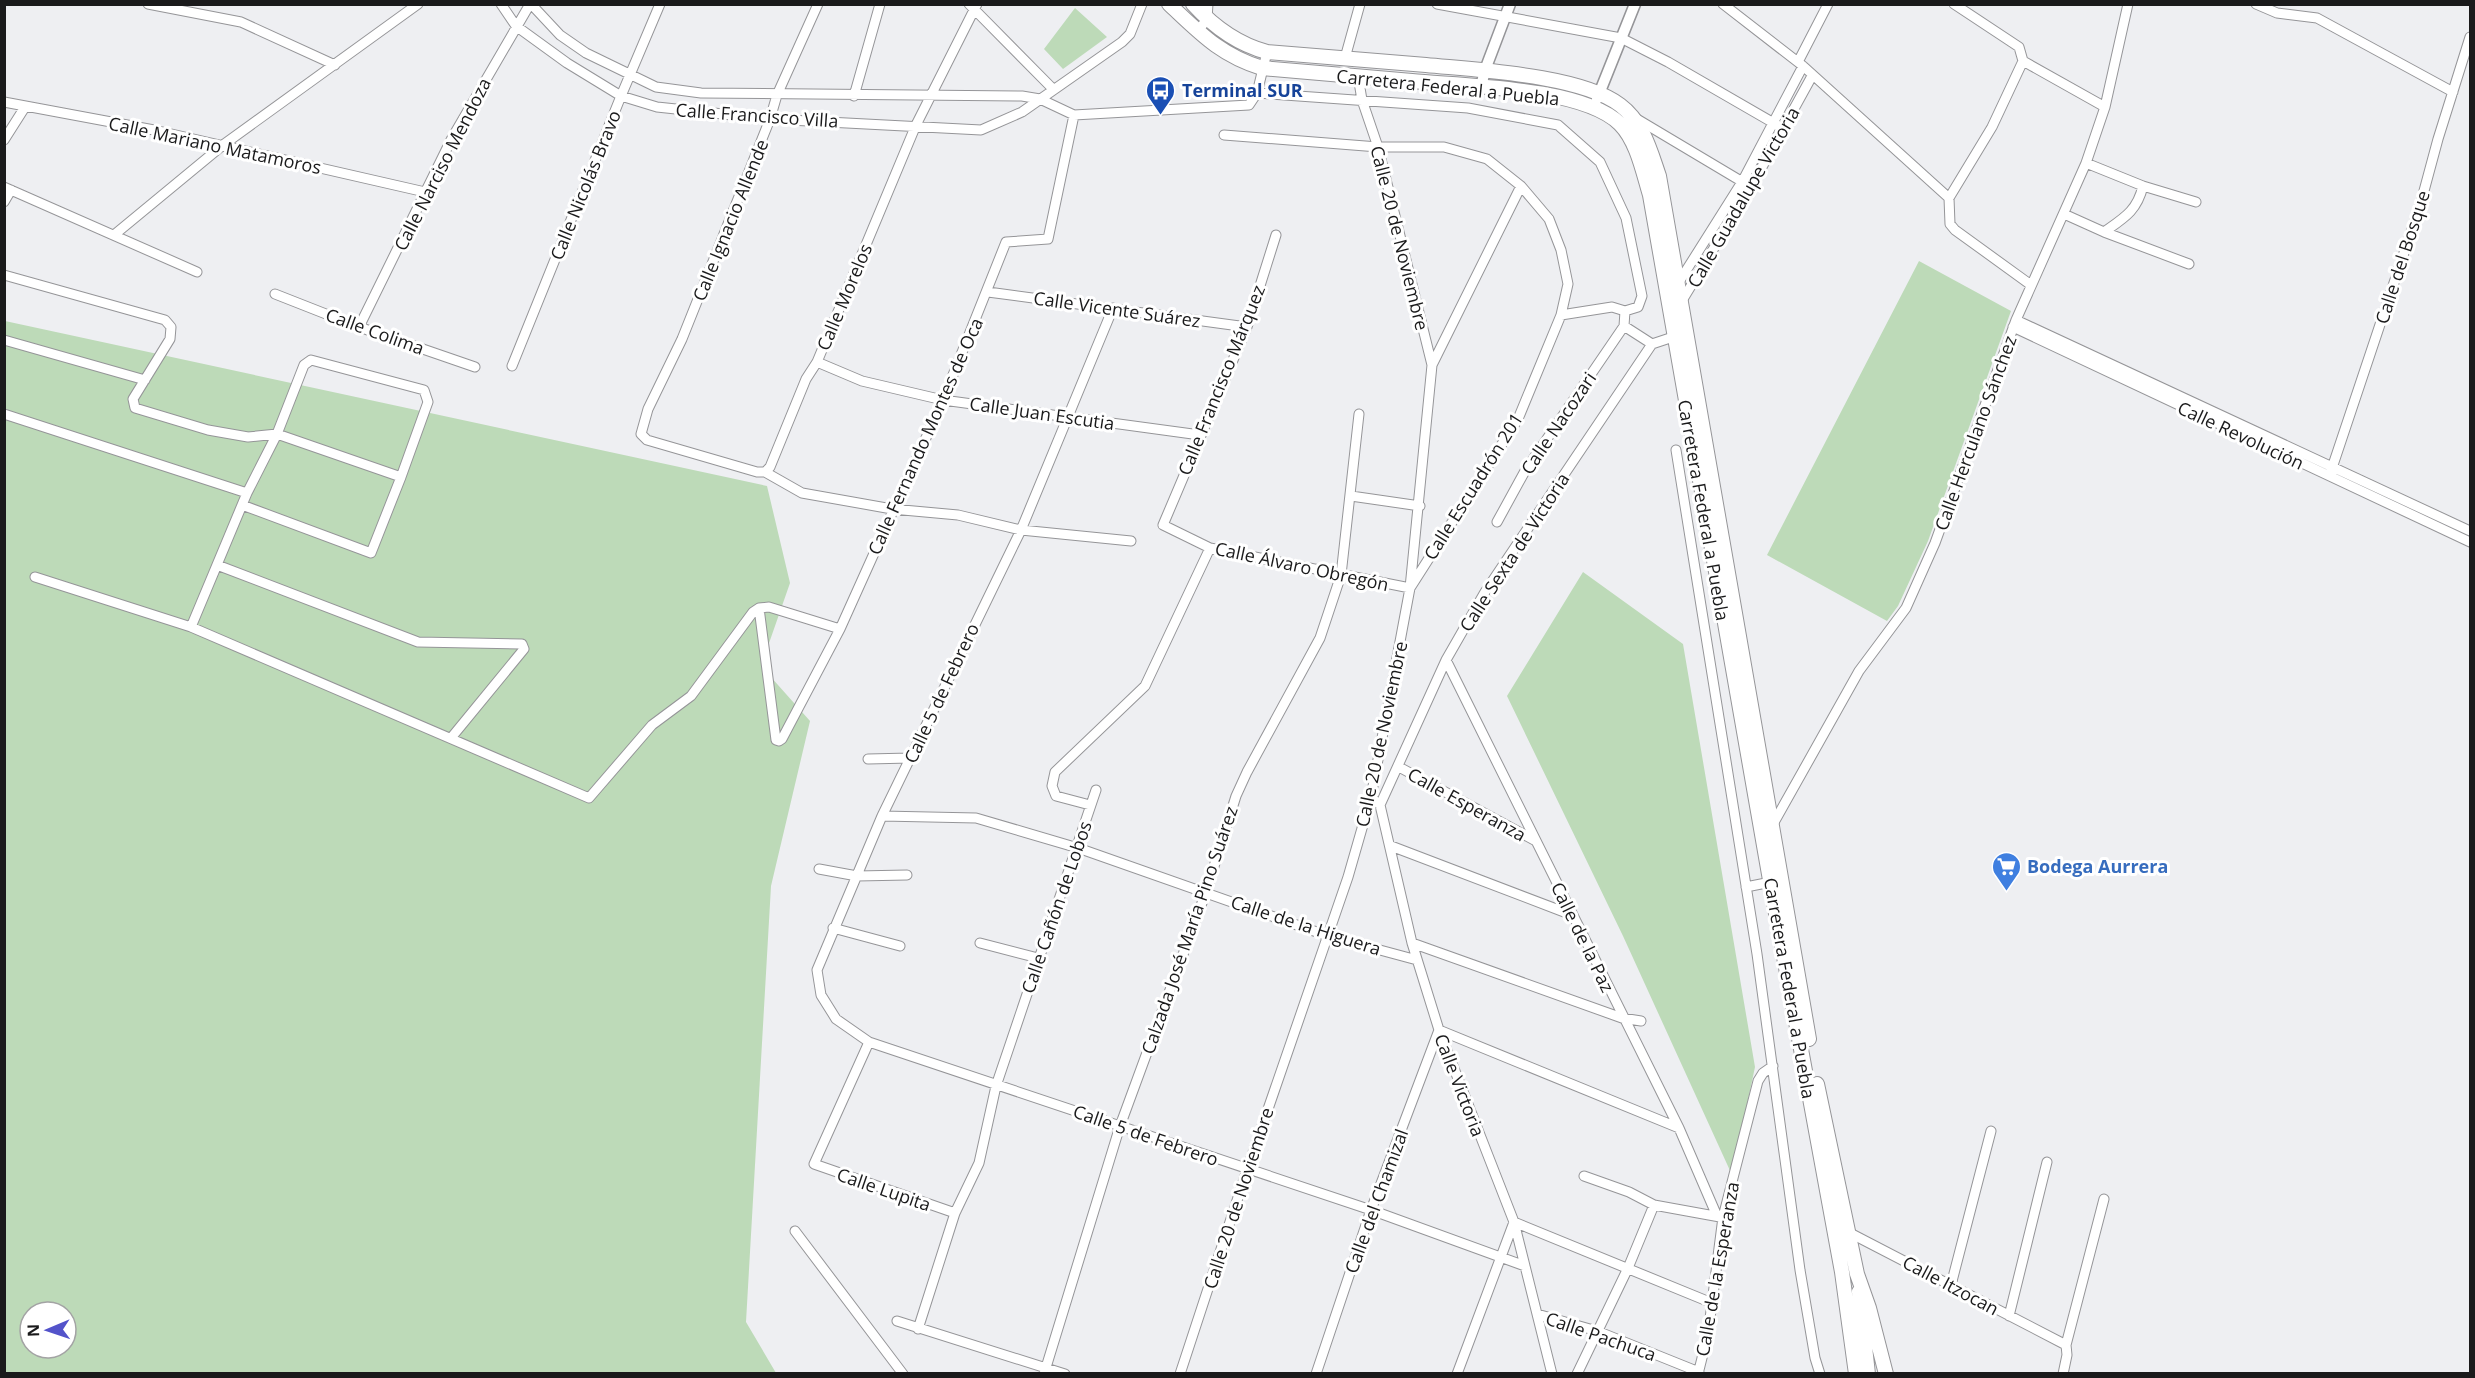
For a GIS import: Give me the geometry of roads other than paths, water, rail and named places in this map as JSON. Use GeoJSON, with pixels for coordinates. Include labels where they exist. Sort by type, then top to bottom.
{"type":"FeatureCollection","features":[{"type":"Feature","properties":{"kind":"main road","name":"Carretera Federal a Puebla"},"geometry":{"type":"LineString","coordinates":[[1193,4],[1207,20],[1248,47],[1267,52],[1485,70],[1600,92],[1620,105],[1633,117],[1647,142],[1659,176],[1668,264],[1667,296],[1670,315],[1680,335]]}},
{"type":"Feature","properties":{"kind":"main road","name":"Carretera Federal a Puebla"},"geometry":{"type":"LineString","coordinates":[[1170,5],[1198,32],[1226,54],[1239,61],[1262,68],[1481,87],[1561,97],[1594,107],[1620,123],[1633,144],[1650,195],[1668,264],[1678,284],[1682,302],[1680,335],[1767,828],[1816,1081],[1841,1233],[1856,1374]]}},
{"type":"Feature","properties":{"kind":"main road","name":"Carretera Federal a Puebla"},"geometry":{"type":"LineString","coordinates":[[1767,828],[1771,882],[1841,1233],[1869,1308],[1886,1374]]}},
{"type":"Feature","properties":{"kind":"main road"},"geometry":{"type":"LineString","coordinates":[[1857,1274],[1868,1374]]}},
{"type":"Feature","properties":{"kind":"street"},"geometry":{"type":"LineString","coordinates":[[148,4],[241,22],[335,65]]}},
{"type":"Feature","properties":{"kind":"street"},"geometry":{"type":"LineString","coordinates":[[114,235],[223,145],[418,4]]}},
{"type":"Feature","properties":{"kind":"street","name":"Calle Francisco Villa"},"geometry":{"type":"LineString","coordinates":[[501,4],[516,26],[567,63],[621,96],[657,107],[770,119],[981,130],[1022,112],[1122,42],[1130,34],[1142,4]]}},
{"type":"Feature","properties":{"kind":"street","name":"Calle Francisco Villa"},"geometry":{"type":"LineString","coordinates":[[531,4],[560,35],[586,53],[656,87],[700,93],[930,97],[1022,96],[1040,99]]}},
{"type":"Feature","properties":{"kind":"street","name":"Calle Narciso Mendoza"},"geometry":{"type":"LineString","coordinates":[[359,327],[452,138],[531,4]]}},
{"type":"Feature","properties":{"kind":"street","name":"Calle Nicolás Bravo"},"geometry":{"type":"LineString","coordinates":[[512,366],[660,4]]}},
{"type":"Feature","properties":{"kind":"street","name":"Calle Ignacio Allende"},"geometry":{"type":"LineString","coordinates":[[765,472],[746,469],[647,440],[642,436],[648,409],[682,339],[770,119],[777,95],[818,4]]}},
{"type":"Feature","properties":{"kind":"street"},"geometry":{"type":"LineString","coordinates":[[854,96],[880,4]]}},
{"type":"Feature","properties":{"kind":"street"},"geometry":{"type":"LineString","coordinates":[[1198,32],[1207,20],[1208,4]]}},
{"type":"Feature","properties":{"kind":"street"},"geometry":{"type":"LineString","coordinates":[[1345,58],[1360,4]]}},
{"type":"Feature","properties":{"kind":"street"},"geometry":{"type":"LineString","coordinates":[[1437,4],[1621,38],[1668,62],[1784,129]]}},
{"type":"Feature","properties":{"kind":"street"},"geometry":{"type":"LineString","coordinates":[[1481,87],[1485,70],[1510,4]]}},
{"type":"Feature","properties":{"kind":"street"},"geometry":{"type":"LineString","coordinates":[[1594,107],[1635,4]]}},
{"type":"Feature","properties":{"kind":"street","name":"Calle Guadalupe Victoria"},"geometry":{"type":"LineString","coordinates":[[1670,315],[1682,302],[1746,184],[1828,4]]}},
{"type":"Feature","properties":{"kind":"street"},"geometry":{"type":"LineString","coordinates":[[1954,4],[2019,47],[2023,61],[1992,127],[1949,198],[1950,224],[2031,285]]}},
{"type":"Feature","properties":{"kind":"street","name":"Calle Herculano Sánchez"},"geometry":{"type":"LineString","coordinates":[[1767,828],[1859,671],[1906,608],[1935,543],[2014,323],[2086,163],[2105,107],[2128,4]]}},
{"type":"Feature","properties":{"kind":"street"},"geometry":{"type":"LineString","coordinates":[[2256,4],[2277,14],[2317,18],[2453,92]]}},
{"type":"Feature","properties":{"kind":"street"},"geometry":{"type":"LineString","coordinates":[[974,6],[1053,89]]}},
{"type":"Feature","properties":{"kind":"street","name":"Calle Morelos"},"geometry":{"type":"LineString","coordinates":[[765,472],[770,467],[806,379],[817,362],[916,125],[974,6]]}},
{"type":"Feature","properties":{"kind":"street"},"geometry":{"type":"LineString","coordinates":[[1728,6],[1800,64],[1949,198]]}},
{"type":"Feature","properties":{"kind":"street","name":"Calle del Bosque"},"geometry":{"type":"LineString","coordinates":[[2329,476],[2421,202],[2470,37]]}},
{"type":"Feature","properties":{"kind":"street"},"geometry":{"type":"LineString","coordinates":[[1040,99],[1074,115],[1249,105],[1257,93],[1267,52]]}},
{"type":"Feature","properties":{"kind":"street"},"geometry":{"type":"LineString","coordinates":[[2023,61],[2105,107]]}},
{"type":"Feature","properties":{"kind":"street","name":"Calle 20 de Noviembre"},"geometry":{"type":"LineString","coordinates":[[1180,1374],[1247,1170],[1328,936],[1371,797],[1410,588],[1420,506],[1432,365],[1378,147],[1362,100],[1358,76]]}},
{"type":"Feature","properties":{"kind":"street","name":"Calle Guadalupe Victoria"},"geometry":{"type":"LineString","coordinates":[[1667,296],[1678,284],[1784,129],[1812,76]]}},
{"type":"Feature","properties":{"kind":"street"},"geometry":{"type":"LineString","coordinates":[[1257,93],[1468,108],[1558,125],[1600,162],[1626,218],[1642,296],[1638,307],[1625,311],[1612,307],[1562,315]]}},
{"type":"Feature","properties":{"kind":"street","name":"Calle Mariano Matamoros"},"geometry":{"type":"LineString","coordinates":[[4,102],[154,129],[425,192]]}},
{"type":"Feature","properties":{"kind":"street"},"geometry":{"type":"LineString","coordinates":[[4,140],[26,107]]}},
{"type":"Feature","properties":{"kind":"street","name":"Calle Fernando Montes de Oca"},"geometry":{"type":"LineString","coordinates":[[759,608],[776,740],[779,741],[840,629],[892,509],[943,400],[1006,242],[1048,239],[1074,115]]}},
{"type":"Feature","properties":{"kind":"street"},"geometry":{"type":"LineString","coordinates":[[1633,117],[1746,184]]}},
{"type":"Feature","properties":{"kind":"street","name":"Calle Escuadrón 201"},"geometry":{"type":"LineString","coordinates":[[1224,135],[1378,147],[1444,147],[1487,159],[1521,186],[1549,219],[1561,250],[1568,284],[1562,315],[1518,419],[1410,588]]}},
{"type":"Feature","properties":{"kind":"street"},"geometry":{"type":"LineString","coordinates":[[2086,163],[2144,186],[2196,201]]}},
{"type":"Feature","properties":{"kind":"street"},"geometry":{"type":"LineString","coordinates":[[1432,365],[1521,186]]}},
{"type":"Feature","properties":{"kind":"street"},"geometry":{"type":"LineString","coordinates":[[2104,232],[2128,215],[2137,205],[2144,186]]}},
{"type":"Feature","properties":{"kind":"street"},"geometry":{"type":"LineString","coordinates":[[4,202],[8,189],[197,272]]}},
{"type":"Feature","properties":{"kind":"street"},"geometry":{"type":"LineString","coordinates":[[2064,214],[2104,232],[2189,264]]}},
{"type":"Feature","properties":{"kind":"street","name":"Calle Francisco Márquez"},"geometry":{"type":"LineString","coordinates":[[1162,525],[1246,327],[1276,235]]}},
{"type":"Feature","properties":{"kind":"street"},"geometry":{"type":"LineString","coordinates":[[5,279],[165,320],[171,327],[170,339],[133,399],[135,408],[208,430],[248,437],[277,434],[401,477]]}},
{"type":"Feature","properties":{"kind":"street","name":"Calle Vicente Suárez"},"geometry":{"type":"LineString","coordinates":[[988,292],[1246,327]]}},
{"type":"Feature","properties":{"kind":"street","name":"Calle Colima"},"geometry":{"type":"LineString","coordinates":[[275,294],[359,327],[475,367]]}},
{"type":"Feature","properties":{"kind":"street"},"geometry":{"type":"LineString","coordinates":[[1021,530],[1113,308]]}},
{"type":"Feature","properties":{"kind":"street"},"geometry":{"type":"LineString","coordinates":[[1625,311],[1624,326],[1652,344],[1680,335]]}},
{"type":"Feature","properties":{"kind":"street","name":"Calle Revolución"},"geometry":{"type":"LineString","coordinates":[[2014,323],[2224,415],[2470,531]]}},
{"type":"Feature","properties":{"kind":"street","name":"Calle Revolución"},"geometry":{"type":"LineString","coordinates":[[2014,323],[2220,426],[2470,542]]}},
{"type":"Feature","properties":{"kind":"street","name":"Calle Nacozari"},"geometry":{"type":"LineString","coordinates":[[1497,522],[1525,471],[1624,326]]}},
{"type":"Feature","properties":{"kind":"street"},"geometry":{"type":"LineString","coordinates":[[4,340],[145,380]]}},
{"type":"Feature","properties":{"kind":"street","name":"Calle Sexta de Victoria"},"geometry":{"type":"LineString","coordinates":[[1380,805],[1446,660],[1485,592],[1652,344]]}},
{"type":"Feature","properties":{"kind":"street"},"geometry":{"type":"LineString","coordinates":[[192,627],[217,565],[242,505],[247,493],[277,434],[304,365],[311,360],[424,390],[428,402],[371,553],[242,505]]}},
{"type":"Feature","properties":{"kind":"street","name":"Calle Juan Escutia"},"geometry":{"type":"LineString","coordinates":[[817,362],[862,381],[943,400],[1200,435]]}},
{"type":"Feature","properties":{"kind":"street"},"geometry":{"type":"LineString","coordinates":[[4,414],[247,493]]}},
{"type":"Feature","properties":{"kind":"street","name":"Calzada José María Pino Suárez"},"geometry":{"type":"LineString","coordinates":[[1045,1371],[1120,1126],[1206,892],[1236,796],[1246,772],[1320,639],[1341,575],[1359,414]]}},
{"type":"Feature","properties":{"kind":"street"},"geometry":{"type":"LineString","coordinates":[[2220,426],[2224,415]]}},
{"type":"Feature","properties":{"kind":"street"},"geometry":{"type":"LineString","coordinates":[[1676,450],[1746,887],[1800,1270],[1815,1358],[1820,1374]]}},
{"type":"Feature","properties":{"kind":"street"},"geometry":{"type":"LineString","coordinates":[[765,472],[802,492],[892,509],[958,515],[1021,530],[1131,541]]}},
{"type":"Feature","properties":{"kind":"street"},"geometry":{"type":"LineString","coordinates":[[1351,496],[1420,506]]}},
{"type":"Feature","properties":{"kind":"street","name":"Calle Álvaro Obregón"},"geometry":{"type":"LineString","coordinates":[[1162,525],[1210,548],[1410,588]]}},
{"type":"Feature","properties":{"kind":"street","name":"Calle 5 de Febrero"},"geometry":{"type":"LineString","coordinates":[[1021,530],[882,816],[817,970],[821,995],[836,1019],[869,1042],[1371,1210],[1525,1266]]}},
{"type":"Feature","properties":{"kind":"street","name":"Calle Cañón de Lobos"},"geometry":{"type":"LineString","coordinates":[[918,1329],[955,1213],[979,1163],[996,1086],[1038,958],[1078,848],[1090,805],[1056,796],[1052,786],[1056,772],[1145,686],[1210,548]]}},
{"type":"Feature","properties":{"kind":"street"},"geometry":{"type":"LineString","coordinates":[[217,565],[418,642],[522,644],[524,649],[451,738]]}},
{"type":"Feature","properties":{"kind":"street"},"geometry":{"type":"LineString","coordinates":[[35,577],[192,627],[589,798],[652,725],[691,696],[753,612],[759,608],[769,607],[840,629]]}},
{"type":"Feature","properties":{"kind":"street","name":"Calle de la Paz"},"geometry":{"type":"LineString","coordinates":[[1446,660],[1622,1018],[1679,1128],[1720,1216]]}},
{"type":"Feature","properties":{"kind":"street"},"geometry":{"type":"LineString","coordinates":[[868,759],[910,758]]}},
{"type":"Feature","properties":{"kind":"street","name":"Calle Esperanza"},"geometry":{"type":"LineString","coordinates":[[1399,767],[1535,841]]}},
{"type":"Feature","properties":{"kind":"street"},"geometry":{"type":"LineString","coordinates":[[1090,805],[1096,790]]}},
{"type":"Feature","properties":{"kind":"street"},"geometry":{"type":"LineString","coordinates":[[1371,797],[1380,805]]}},
{"type":"Feature","properties":{"kind":"street","name":"Calle Victoria"},"geometry":{"type":"LineString","coordinates":[[1380,805],[1417,960],[1439,1030],[1514,1222],[1552,1374]]}},
{"type":"Feature","properties":{"kind":"street","name":"Calle de la Higuera"},"geometry":{"type":"LineString","coordinates":[[882,816],[976,818],[1078,848],[1328,936],[1417,960]]}},
{"type":"Feature","properties":{"kind":"street"},"geometry":{"type":"LineString","coordinates":[[1391,846],[1572,915]]}},
{"type":"Feature","properties":{"kind":"street"},"geometry":{"type":"LineString","coordinates":[[819,869],[857,876],[908,875]]}},
{"type":"Feature","properties":{"kind":"street"},"geometry":{"type":"LineString","coordinates":[[1746,887],[1771,882]]}},
{"type":"Feature","properties":{"kind":"street"},"geometry":{"type":"LineString","coordinates":[[833,928],[900,946]]}},
{"type":"Feature","properties":{"kind":"street"},"geometry":{"type":"LineString","coordinates":[[980,943],[1038,958]]}},
{"type":"Feature","properties":{"kind":"street"},"geometry":{"type":"LineString","coordinates":[[1412,943],[1622,1018],[1641,1021]]}},
{"type":"Feature","properties":{"kind":"street"},"geometry":{"type":"LineString","coordinates":[[1439,1030],[1679,1128]]}},
{"type":"Feature","properties":{"kind":"street","name":"Calle del Chamizal"},"geometry":{"type":"LineString","coordinates":[[1316,1374],[1371,1210],[1439,1030]]}},
{"type":"Feature","properties":{"kind":"street","name":"Calle Lupita"},"geometry":{"type":"LineString","coordinates":[[869,1042],[814,1164],[955,1213]]}},
{"type":"Feature","properties":{"kind":"street","name":"Calle de la Esperanza"},"geometry":{"type":"LineString","coordinates":[[1698,1373],[1708,1334],[1720,1216],[1758,1082],[1763,1073],[1773,1066]]}},
{"type":"Feature","properties":{"kind":"street"},"geometry":{"type":"LineString","coordinates":[[1951,1285],[1991,1131]]}},
{"type":"Feature","properties":{"kind":"street"},"geometry":{"type":"LineString","coordinates":[[2009,1316],[2048,1162]]}},
{"type":"Feature","properties":{"kind":"street"},"geometry":{"type":"LineString","coordinates":[[1584,1176],[1629,1192],[1654,1205],[1720,1216]]}},
{"type":"Feature","properties":{"kind":"street"},"geometry":{"type":"LineString","coordinates":[[2063,1374],[2067,1355],[2066,1345],[2104,1198]]}},
{"type":"Feature","properties":{"kind":"street"},"geometry":{"type":"LineString","coordinates":[[1576,1374],[1628,1268],[1654,1205]]}},
{"type":"Feature","properties":{"kind":"street"},"geometry":{"type":"LineString","coordinates":[[1457,1374],[1499,1256],[1514,1222],[1712,1303]]}},
{"type":"Feature","properties":{"kind":"street"},"geometry":{"type":"LineString","coordinates":[[795,1231],[903,1374]]}},
{"type":"Feature","properties":{"kind":"street","name":"Calle Itzocan"},"geometry":{"type":"LineString","coordinates":[[1841,1233],[1951,1285],[2066,1345]]}},
{"type":"Feature","properties":{"kind":"street","name":"Calle Pachuca"},"geometry":{"type":"LineString","coordinates":[[1537,1314],[1597,1331],[1698,1373]]}},
{"type":"Feature","properties":{"kind":"street"},"geometry":{"type":"LineString","coordinates":[[897,1321],[1045,1371],[1065,1374]]}},
{"type":"Feature","properties":{"kind":"place","name":"Terminal SUR"},"geometry":{"type":"Point","coordinates":[1161,116]}},
{"type":"Feature","properties":{"kind":"place","name":"Bodega Aurrera"},"geometry":{"type":"Point","coordinates":[2006,892]}}]}
